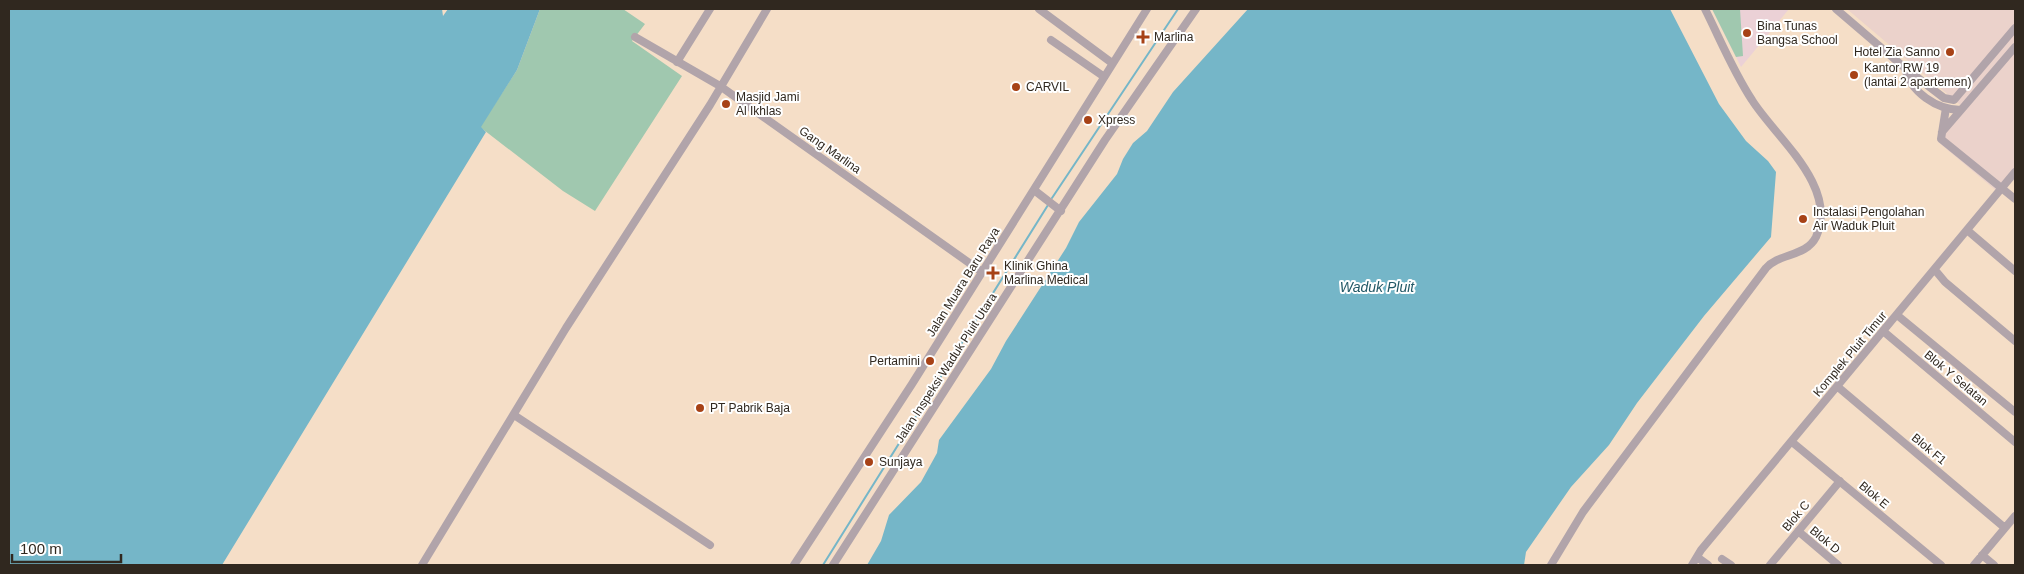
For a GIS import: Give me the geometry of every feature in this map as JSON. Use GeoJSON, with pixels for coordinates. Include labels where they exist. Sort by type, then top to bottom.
{"type":"FeatureCollection","features":[{"type":"Feature","properties":{"kind":"street"},"geometry":{"type":"LineString","coordinates":[[678,62],[710,9]]}},
{"type":"Feature","properties":{"kind":"street"},"geometry":{"type":"LineString","coordinates":[[422,565],[566,328],[767,9]]}},
{"type":"Feature","properties":{"kind":"street"},"geometry":{"type":"LineString","coordinates":[[1039,9],[1112,63]]}},
{"type":"Feature","properties":{"kind":"street","name":"Jalan Muara Baru Raya"},"geometry":{"type":"LineString","coordinates":[[794,565],[982,272],[1103,76],[1147,9]]}},
{"type":"Feature","properties":{"kind":"street","name":"Jalan Inspeksi Waduk Pluit Utara"},"geometry":{"type":"LineString","coordinates":[[833,565],[1105,140],[1196,9]]}},
{"type":"Feature","properties":{"kind":"street"},"geometry":{"type":"LineString","coordinates":[[1551,565],[1583,512],[1766,268],[1773,261],[1802,251],[1810,245],[1818,230],[1820,218],[1819,198],[1812,184],[1794,152],[1750,98],[1705,9]]}},
{"type":"Feature","properties":{"kind":"street"},"geometry":{"type":"LineString","coordinates":[[1836,9],[1905,68],[1948,99],[1954,100],[1962,93],[2015,28]]}},
{"type":"Feature","properties":{"kind":"street","name":"Gang Marlina"},"geometry":{"type":"LineString","coordinates":[[635,37],[720,86],[743,105],[831,163],[982,272]]}},
{"type":"Feature","properties":{"kind":"street"},"geometry":{"type":"LineString","coordinates":[[1051,40],[1103,76]]}},
{"type":"Feature","properties":{"kind":"street"},"geometry":{"type":"LineString","coordinates":[[1941,134],[2015,47]]}},
{"type":"Feature","properties":{"kind":"street"},"geometry":{"type":"LineString","coordinates":[[1905,68],[1908,81],[1934,103],[1946,108],[1961,110]]}},
{"type":"Feature","properties":{"kind":"street"},"geometry":{"type":"LineString","coordinates":[[1946,108],[1941,139],[2015,199]]}},
{"type":"Feature","properties":{"kind":"street","name":"Komplek Pluit Timur"},"geometry":{"type":"LineString","coordinates":[[1692,565],[1699,553],[2015,172]]}},
{"type":"Feature","properties":{"kind":"street"},"geometry":{"type":"LineString","coordinates":[[1034,190],[1061,211]]}},
{"type":"Feature","properties":{"kind":"street"},"geometry":{"type":"LineString","coordinates":[[1967,230],[2015,271]]}},
{"type":"Feature","properties":{"kind":"street"},"geometry":{"type":"LineString","coordinates":[[1934,270],[1945,282],[2015,341]]}},
{"type":"Feature","properties":{"kind":"street"},"geometry":{"type":"LineString","coordinates":[[1898,315],[2015,412]]}},
{"type":"Feature","properties":{"kind":"street","name":"Blok Y Selatan"},"geometry":{"type":"LineString","coordinates":[[1883,332],[2015,442]]}},
{"type":"Feature","properties":{"kind":"street","name":"Blok F1"},"geometry":{"type":"LineString","coordinates":[[1838,387],[2005,528]]}},
{"type":"Feature","properties":{"kind":"street"},"geometry":{"type":"LineString","coordinates":[[514,415],[710,545]]}},
{"type":"Feature","properties":{"kind":"street","name":"Blok E"},"geometry":{"type":"LineString","coordinates":[[1792,442],[1941,565]]}},
{"type":"Feature","properties":{"kind":"street","name":"Blok C"},"geometry":{"type":"LineString","coordinates":[[1770,565],[1840,482]]}},
{"type":"Feature","properties":{"kind":"street"},"geometry":{"type":"LineString","coordinates":[[1974,565],[2015,516]]}},
{"type":"Feature","properties":{"kind":"street","name":"Blok D"},"geometry":{"type":"LineString","coordinates":[[1798,531],[1838,565]]}},
{"type":"Feature","properties":{"kind":"street"},"geometry":{"type":"LineString","coordinates":[[1699,553],[1708,565]]}},
{"type":"Feature","properties":{"kind":"street"},"geometry":{"type":"LineString","coordinates":[[1982,555],[1994,565]]}},
{"type":"Feature","properties":{"kind":"street"},"geometry":{"type":"LineString","coordinates":[[1722,559],[1731,565]]}},
{"type":"Feature","properties":{"kind":"shaded area","name":"Bina Tunas Bangsa School"},"geometry":{"type":"Polygon","coordinates":[[[1712,9],[1789,9],[1741,67],[1712,9]]]}},
{"type":"Feature","properties":{"kind":"shaded area"},"geometry":{"type":"Polygon","coordinates":[[[1847,9],[2015,9],[2015,174],[1999,193],[1938,142],[1965,109],[1847,9]]]}},
{"type":"Feature","properties":{"kind":"green space"},"geometry":{"type":"Polygon","coordinates":[[[540,9],[623,9],[645,24],[632,41],[682,76],[595,211],[563,191],[480,127],[517,70],[540,9]]]}},
{"type":"Feature","properties":{"kind":"green space"},"geometry":{"type":"Polygon","coordinates":[[[1712,9],[1740,9],[1743,56],[1736,57],[1712,9]]]}},
{"type":"Feature","properties":{"kind":"water"},"geometry":{"type":"Polygon","coordinates":[[[9,9],[442,9],[443,16],[448,9],[540,9],[517,70],[481,127],[486,132],[222,565],[9,565],[9,9]]]}},
{"type":"Feature","properties":{"kind":"water","name":"Waduk Pluit"},"geometry":{"type":"Polygon","coordinates":[[[1248,9],[1670,9],[1719,104],[1746,141],[1768,161],[1776,172],[1771,237],[1704,316],[1637,403],[1609,445],[1571,487],[1526,552],[1524,565],[867,565],[881,541],[889,515],[921,482],[937,453],[939,440],[991,369],[1006,341],[1066,248],[1079,222],[1117,174],[1123,159],[1133,143],[1147,131],[1173,92],[1248,9]]]}},
{"type":"Feature","properties":{"kind":"waterway"},"geometry":{"type":"LineString","coordinates":[[1052,198],[1178,9]]}},
{"type":"Feature","properties":{"kind":"waterway"},"geometry":{"type":"LineString","coordinates":[[823,565],[1048,205]]}},
{"type":"Feature","properties":{"kind":"place","name":"Bina Tunas Bangsa School"},"geometry":{"type":"Point","coordinates":[1747,33]}},
{"type":"Feature","properties":{"kind":"place","name":"Marlina"},"geometry":{"type":"Point","coordinates":[1143,37]}},
{"type":"Feature","properties":{"kind":"place","name":"Hotel Zia Sanno"},"geometry":{"type":"Point","coordinates":[1950,52]}},
{"type":"Feature","properties":{"kind":"place","name":"Kantor RW 19 (lantai 2 apartemen)"},"geometry":{"type":"Point","coordinates":[1854,75]}},
{"type":"Feature","properties":{"kind":"place","name":"CARVIL"},"geometry":{"type":"Point","coordinates":[1016,87]}},
{"type":"Feature","properties":{"kind":"place","name":"Masjid Jami Al Ikhlas"},"geometry":{"type":"Point","coordinates":[726,104]}},
{"type":"Feature","properties":{"kind":"place","name":"Xpress"},"geometry":{"type":"Point","coordinates":[1088,120]}},
{"type":"Feature","properties":{"kind":"place","name":"Instalasi Pengolahan Air Waduk Pluit"},"geometry":{"type":"Point","coordinates":[1803,219]}},
{"type":"Feature","properties":{"kind":"place","name":"Klinik Ghina Marlina Medical"},"geometry":{"type":"Point","coordinates":[993,273]}},
{"type":"Feature","properties":{"kind":"place","name":"Pertamini"},"geometry":{"type":"Point","coordinates":[930,361]}},
{"type":"Feature","properties":{"kind":"place","name":"PT Pabrik Baja"},"geometry":{"type":"Point","coordinates":[700,408]}},
{"type":"Feature","properties":{"kind":"place","name":"Sunjaya"},"geometry":{"type":"Point","coordinates":[869,462]}}]}
